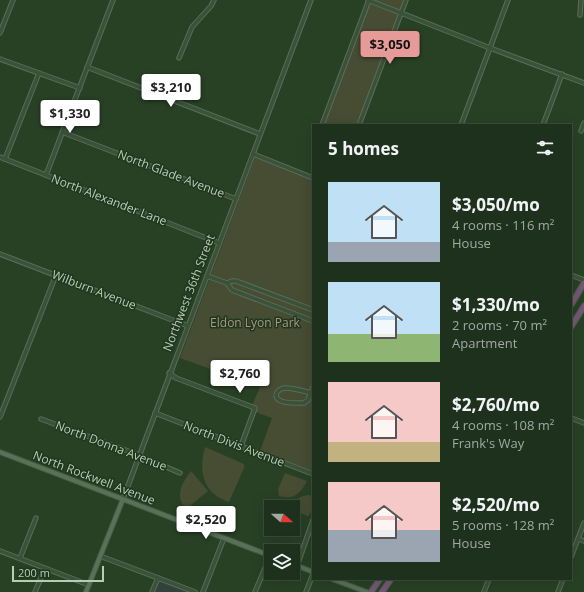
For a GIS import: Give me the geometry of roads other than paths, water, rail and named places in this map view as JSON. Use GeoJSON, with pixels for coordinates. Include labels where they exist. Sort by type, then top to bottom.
{"type":"FeatureCollection","features":[{"type":"Feature","properties":{"kind":"highway"},"geometry":{"type":"LineString","coordinates":[[572,303],[584,283]]}},
{"type":"Feature","properties":{"kind":"highway"},"geometry":{"type":"LineString","coordinates":[[572,325],[584,306]]}},
{"type":"Feature","properties":{"kind":"highway"},"geometry":{"type":"LineString","coordinates":[[371,592],[379,580]]}},
{"type":"Feature","properties":{"kind":"highway"},"geometry":{"type":"LineString","coordinates":[[382,592],[390,580]]}},
{"type":"Feature","properties":{"kind":"main road","name":"North Rockwell Avenue"},"geometry":{"type":"LineString","coordinates":[[0,452],[264,553]]}},
{"type":"Feature","properties":{"kind":"main road","name":"Northwest 36th Street"},"geometry":{"type":"LineString","coordinates":[[86,592],[122,499]]}},
{"type":"Feature","properties":{"kind":"main road"},"geometry":{"type":"LineString","coordinates":[[300,567],[312,573]]}},
{"type":"Feature","properties":{"kind":"main road"},"geometry":{"type":"LineString","coordinates":[[342,581],[366,592]]}},
{"type":"Feature","properties":{"kind":"street"},"geometry":{"type":"LineString","coordinates":[[0,33],[12,0]]}},
{"type":"Feature","properties":{"kind":"street"},"geometry":{"type":"LineString","coordinates":[[46,175],[113,0]]}},
{"type":"Feature","properties":{"kind":"street"},"geometry":{"type":"LineString","coordinates":[[179,58],[192,27],[211,6],[214,0]]}},
{"type":"Feature","properties":{"kind":"street","name":"Northwest 36th Street"},"geometry":{"type":"LineString","coordinates":[[122,499],[311,0]]}},
{"type":"Feature","properties":{"kind":"street"},"geometry":{"type":"LineString","coordinates":[[322,124],[369,0],[490,48],[584,83]]}},
{"type":"Feature","properties":{"kind":"street"},"geometry":{"type":"LineString","coordinates":[[359,124],[406,0]]}},
{"type":"Feature","properties":{"kind":"street"},"geometry":{"type":"LineString","coordinates":[[461,124],[508,0]]}},
{"type":"Feature","properties":{"kind":"street"},"geometry":{"type":"LineString","coordinates":[[580,15],[581,0]]}},
{"type":"Feature","properties":{"kind":"street"},"geometry":{"type":"LineString","coordinates":[[0,59],[80,88]]}},
{"type":"Feature","properties":{"kind":"street"},"geometry":{"type":"LineString","coordinates":[[87,67],[260,134]]}},
{"type":"Feature","properties":{"kind":"street"},"geometry":{"type":"LineString","coordinates":[[5,159],[39,73]]}},
{"type":"Feature","properties":{"kind":"street"},"geometry":{"type":"LineString","coordinates":[[543,124],[562,74]]}},
{"type":"Feature","properties":{"kind":"street"},"geometry":{"type":"LineString","coordinates":[[581,131],[584,123]]}},
{"type":"Feature","properties":{"kind":"street","name":"North Glade Avenue"},"geometry":{"type":"LineString","coordinates":[[62,132],[236,199]]}},
{"type":"Feature","properties":{"kind":"street"},"geometry":{"type":"LineString","coordinates":[[253,154],[312,178]]}},
{"type":"Feature","properties":{"kind":"street","name":"North Alexander Lane"},"geometry":{"type":"LineString","coordinates":[[0,157],[219,243]]}},
{"type":"Feature","properties":{"kind":"street","name":"Wilburn Avenue"},"geometry":{"type":"LineString","coordinates":[[0,254],[188,326]]}},
{"type":"Feature","properties":{"kind":"street"},"geometry":{"type":"LineString","coordinates":[[0,418],[56,275]]}},
{"type":"Feature","properties":{"kind":"street"},"geometry":{"type":"LineString","coordinates":[[572,275],[584,280]]}},
{"type":"Feature","properties":{"kind":"street"},"geometry":{"type":"LineString","coordinates":[[207,276],[227,283],[236,281],[312,310]]}},
{"type":"Feature","properties":{"kind":"street"},"geometry":{"type":"LineString","coordinates":[[227,283],[232,290],[312,321]]}},
{"type":"Feature","properties":{"kind":"street"},"geometry":{"type":"LineString","coordinates":[[283,309],[286,300]]}},
{"type":"Feature","properties":{"kind":"street"},"geometry":{"type":"LineString","coordinates":[[169,373],[176,378],[255,408],[241,446]]}},
{"type":"Feature","properties":{"kind":"street"},"geometry":{"type":"LineString","coordinates":[[311,393],[285,388],[280,389],[276,395],[281,401],[304,403],[308,400],[311,393],[312,390]]}},
{"type":"Feature","properties":{"kind":"street","name":"North Divis Avenue"},"geometry":{"type":"LineString","coordinates":[[155,413],[312,474]]}},
{"type":"Feature","properties":{"kind":"street"},"geometry":{"type":"LineString","coordinates":[[572,418],[584,423]]}},
{"type":"Feature","properties":{"kind":"street","name":"North Donna Avenue"},"geometry":{"type":"LineString","coordinates":[[41,419],[180,473]]}},
{"type":"Feature","properties":{"kind":"street"},"geometry":{"type":"LineString","coordinates":[[20,558],[36,518]]}},
{"type":"Feature","properties":{"kind":"street"},"geometry":{"type":"LineString","coordinates":[[300,552],[312,522]]}},
{"type":"Feature","properties":{"kind":"street"},"geometry":{"type":"LineString","coordinates":[[572,554],[584,523]]}},
{"type":"Feature","properties":{"kind":"street"},"geometry":{"type":"LineString","coordinates":[[203,592],[224,538]]}},
{"type":"Feature","properties":{"kind":"street"},"geometry":{"type":"LineString","coordinates":[[578,539],[584,541]]}},
{"type":"Feature","properties":{"kind":"street"},"geometry":{"type":"LineString","coordinates":[[0,557],[1,551],[89,585]]}},
{"type":"Feature","properties":{"kind":"street"},"geometry":{"type":"LineString","coordinates":[[100,556],[195,592]]}},
{"type":"Feature","properties":{"kind":"street"},"geometry":{"type":"LineString","coordinates":[[35,592],[45,568]]}},
{"type":"Feature","properties":{"kind":"street"},"geometry":{"type":"LineString","coordinates":[[255,592],[264,572]]}},
{"type":"Feature","properties":{"kind":"street"},"geometry":{"type":"LineString","coordinates":[[306,592],[312,576]]}},
{"type":"Feature","properties":{"kind":"street"},"geometry":{"type":"LineString","coordinates":[[152,592],[158,578]]}},
{"type":"Feature","properties":{"kind":"street"},"geometry":{"type":"LineString","coordinates":[[484,592],[489,580]]}},
{"type":"Feature","properties":{"kind":"street"},"geometry":{"type":"LineString","coordinates":[[558,592],[563,580]]}},
{"type":"Feature","properties":{"kind":"park label","name":"Eldon Lyon Park"},"geometry":{"type":"Point","coordinates":[255,323]}}]}
